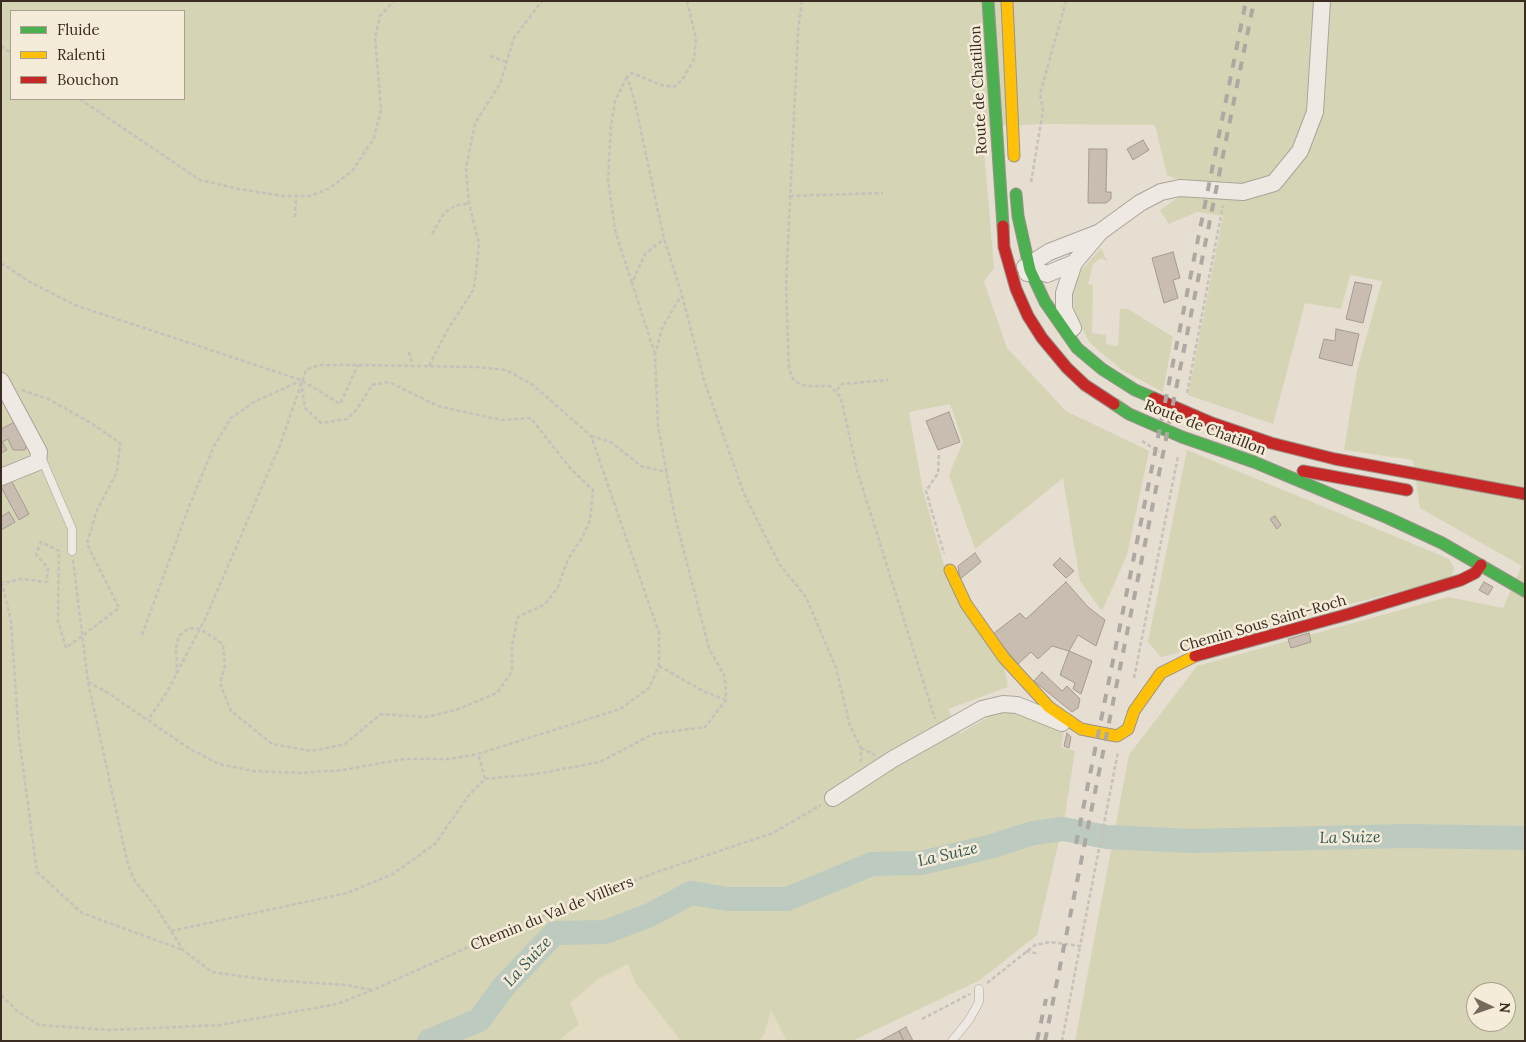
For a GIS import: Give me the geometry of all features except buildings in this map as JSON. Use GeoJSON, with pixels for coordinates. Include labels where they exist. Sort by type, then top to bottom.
{"type":"FeatureCollection","features":[{"type":"Feature","properties":{"kind":"main road","name":"Route de Chatillon"},"geometry":{"type":"LineString","coordinates":[[988,1],[1004,247],[1016,290],[1028,316],[1042,338],[1085,385],[1129,414],[1182,437],[1254,462],[1388,518],[1481,565],[1525,591]]}},
{"type":"Feature","properties":{"kind":"main road","name":"Route de Chatillon"},"geometry":{"type":"LineString","coordinates":[[1007,1],[1015,173],[1018,216],[1024,246],[1030,270],[1045,302],[1077,348],[1102,368],[1135,390],[1186,413],[1271,443],[1335,459],[1525,494]]}},
{"type":"Feature","properties":{"kind":"main road"},"geometry":{"type":"LineString","coordinates":[[1254,462],[1418,492]]}},
{"type":"Feature","properties":{"kind":"main road"},"geometry":{"type":"LineString","coordinates":[[1489,500],[1525,498]]}},
{"type":"Feature","properties":{"kind":"main road","name":"Chemin Sous Saint-Roch"},"geometry":{"type":"LineString","coordinates":[[1121,735],[1128,729],[1134,711],[1148,688],[1161,674],[1180,662],[1198,655],[1350,614],[1461,580],[1475,573],[1481,565]]}},
{"type":"Feature","properties":{"kind":"main road"},"geometry":{"type":"LineString","coordinates":[[950,570],[966,604],[1004,658],[1049,707],[1081,729],[1117,736],[1121,735]]}},
{"type":"Feature","properties":{"kind":"street"},"geometry":{"type":"LineString","coordinates":[[1102,368],[1073,328],[1064,309],[1064,293],[1074,262],[1100,232],[1140,203],[1161,192],[1180,188],[1243,192],[1274,183],[1287,170],[1304,143],[1314,112],[1322,1]]}},
{"type":"Feature","properties":{"kind":"street"},"geometry":{"type":"LineString","coordinates":[[1016,290],[1038,259],[1049,252],[1100,232]]}},
{"type":"Feature","properties":{"kind":"street"},"geometry":{"type":"LineString","coordinates":[[1024,246],[1049,252]]}},
{"type":"Feature","properties":{"kind":"street"},"geometry":{"type":"LineString","coordinates":[[1007,260],[1030,270],[1047,274],[1074,262]]}},
{"type":"Feature","properties":{"kind":"street"},"geometry":{"type":"LineString","coordinates":[[1,477],[38,462],[39,452],[2,383]]}},
{"type":"Feature","properties":{"kind":"street"},"geometry":{"type":"LineString","coordinates":[[833,798],[854,783],[941,731],[982,709],[1003,704],[1018,705],[1038,715],[1081,729]]}},
{"type":"Feature","properties":{"kind":"lane"},"geometry":{"type":"LineString","coordinates":[[39,452],[72,529],[72,552]]}},
{"type":"Feature","properties":{"kind":"lane"},"geometry":{"type":"LineString","coordinates":[[952,1041],[969,1020],[979,1002],[979,989]]}},
{"type":"Feature","properties":{"kind":"path"},"geometry":{"type":"LineString","coordinates":[[81,100],[200,180],[239,189],[310,196],[330,188],[353,170],[374,138],[381,110],[375,37],[380,16],[394,1]]}},
{"type":"Feature","properties":{"kind":"path"},"geometry":{"type":"LineString","coordinates":[[429,367],[448,329],[474,289],[479,244],[469,203],[466,168],[475,123],[500,84],[514,38],[542,1]]}},
{"type":"Feature","properties":{"kind":"path"},"geometry":{"type":"LineString","coordinates":[[171,931],[347,893],[393,874],[435,844],[469,795],[485,778],[536,774],[600,762],[654,734],[705,727],[726,700],[725,677],[709,648],[674,513],[658,426],[655,355],[615,230],[608,180],[611,126],[615,101],[627,77],[632,73],[661,85],[674,87],[682,80],[694,59],[696,39],[687,1]]}},
{"type":"Feature","properties":{"kind":"path"},"geometry":{"type":"LineString","coordinates":[[802,1],[798,31],[786,286],[789,369],[793,379],[800,384],[830,386],[836,390],[841,398],[857,470],[933,714],[941,731]]}},
{"type":"Feature","properties":{"kind":"path"},"geometry":{"type":"LineString","coordinates":[[1030,186],[1043,111],[1040,94],[1066,1]]}},
{"type":"Feature","properties":{"kind":"path"},"geometry":{"type":"LineString","coordinates":[[490,56],[507,62]]}},
{"type":"Feature","properties":{"kind":"path"},"geometry":{"type":"LineString","coordinates":[[627,77],[634,98],[664,239],[682,295],[704,380],[744,494],[780,565],[806,597],[836,668],[850,726],[861,748]]}},
{"type":"Feature","properties":{"kind":"path"},"geometry":{"type":"LineString","coordinates":[[790,196],[883,192]]}},
{"type":"Feature","properties":{"kind":"path"},"geometry":{"type":"LineString","coordinates":[[295,217],[296,196]]}},
{"type":"Feature","properties":{"kind":"path"},"geometry":{"type":"LineString","coordinates":[[432,234],[444,213],[455,206],[469,203]]}},
{"type":"Feature","properties":{"kind":"path"},"geometry":{"type":"LineString","coordinates":[[1186,413],[1186,397],[1222,208]]}},
{"type":"Feature","properties":{"kind":"path"},"geometry":{"type":"LineString","coordinates":[[632,283],[644,254],[664,239]]}},
{"type":"Feature","properties":{"kind":"path"},"geometry":{"type":"LineString","coordinates":[[1,263],[30,282],[75,305],[301,380],[340,404],[358,365]]}},
{"type":"Feature","properties":{"kind":"path"},"geometry":{"type":"LineString","coordinates":[[655,355],[662,328],[682,295]]}},
{"type":"Feature","properties":{"kind":"path"},"geometry":{"type":"LineString","coordinates":[[409,352],[413,367]]}},
{"type":"Feature","properties":{"kind":"path"},"geometry":{"type":"LineString","coordinates":[[148,720],[177,674],[200,629],[280,445],[306,370],[320,365],[358,365],[477,367],[506,370],[532,385],[591,436],[611,442],[640,466],[667,472]]}},
{"type":"Feature","properties":{"kind":"path"},"geometry":{"type":"LineString","coordinates":[[177,674],[176,648],[179,636],[190,628],[200,629],[223,644],[225,666],[220,683],[231,710],[272,744],[312,751],[345,744],[381,714],[427,717],[458,709],[496,693],[512,671],[512,644],[518,617],[545,604],[558,587],[568,559],[582,538],[590,520],[593,490],[570,468],[531,418],[501,420],[438,406],[389,382],[372,385],[357,409],[347,419],[321,422],[305,408],[301,380]]}},
{"type":"Feature","properties":{"kind":"path"},"geometry":{"type":"LineString","coordinates":[[142,636],[188,509],[214,446],[232,418],[254,402],[301,380]]}},
{"type":"Feature","properties":{"kind":"path"},"geometry":{"type":"LineString","coordinates":[[836,390],[842,384],[888,380]]}},
{"type":"Feature","properties":{"kind":"path"},"geometry":{"type":"LineString","coordinates":[[2,383],[48,399],[91,423],[120,443],[117,472],[97,510],[87,544],[120,608],[66,648],[58,621],[59,551],[42,542],[36,554],[48,568],[47,582],[22,578],[2,582],[11,621],[19,738],[37,872],[82,913],[183,950],[212,972],[269,980],[347,985],[373,990]]}},
{"type":"Feature","properties":{"kind":"path"},"geometry":{"type":"LineString","coordinates":[[88,682],[105,691],[190,749],[220,764],[253,771],[300,773],[343,770],[404,759],[450,759],[478,754],[620,709],[649,688],[659,666],[659,633],[591,436]]}},
{"type":"Feature","properties":{"kind":"path"},"geometry":{"type":"LineString","coordinates":[[1133,681],[1182,437]]}},
{"type":"Feature","properties":{"kind":"path"},"geometry":{"type":"LineString","coordinates":[[939,455],[938,473],[926,491],[950,570]]}},
{"type":"Feature","properties":{"kind":"path"},"geometry":{"type":"LineString","coordinates":[[72,552],[88,682],[128,865],[135,881],[156,907],[183,950]]}},
{"type":"Feature","properties":{"kind":"path"},"geometry":{"type":"LineString","coordinates":[[659,666],[726,700]]}},
{"type":"Feature","properties":{"kind":"path"},"geometry":{"type":"LineString","coordinates":[[1062,1041],[1121,735]]}},
{"type":"Feature","properties":{"kind":"path"},"geometry":{"type":"LineString","coordinates":[[478,754],[485,778]]}},
{"type":"Feature","properties":{"kind":"path","name":"Chemin du Val de Villiers"},"geometry":{"type":"LineString","coordinates":[[1,995],[17,1011],[39,1025],[110,1030],[220,1026],[337,1004],[373,990],[504,930],[654,873],[773,833],[833,798]]}},
{"type":"Feature","properties":{"kind":"path"},"geometry":{"type":"LineString","coordinates":[[922,1019],[979,989],[1034,945],[1050,942],[1080,946]]}},
{"type":"Feature","properties":{"kind":"path"},"geometry":{"type":"LineString","coordinates":[[1026,951],[1039,954]]}},
{"type":"Feature","properties":{"kind":"shaded area"},"geometry":{"type":"Polygon","coordinates":[[[628,964],[635,982],[681,1041],[558,1041],[579,1024],[569,1003],[598,979],[628,964]]]}},
{"type":"Feature","properties":{"kind":"shaded area"},"geometry":{"type":"Polygon","coordinates":[[[771,1009],[787,1041],[758,1041],[764,1035],[771,1009]]]}},
{"type":"Feature","properties":{"kind":"green space"},"geometry":{"type":"Polygon","coordinates":[[[1,1],[1525,1],[1525,1041],[1075,1041],[1129,755],[1197,666],[1448,597],[1503,608],[1522,566],[1420,508],[1413,460],[1344,450],[1357,371],[1382,281],[1350,275],[1341,309],[1305,303],[1273,424],[1188,395],[1223,216],[1197,212],[1169,224],[1160,210],[1183,194],[1179,180],[1167,175],[1155,125],[1045,124],[982,127],[994,268],[984,282],[1007,348],[1066,411],[1149,451],[1127,555],[1102,611],[1080,581],[1063,478],[975,549],[949,475],[963,442],[950,404],[909,412],[923,491],[945,569],[1004,666],[1008,687],[948,709],[960,734],[991,715],[1005,710],[1021,713],[1064,730],[1061,747],[1075,751],[1065,815],[1037,935],[980,980],[852,1041],[787,1041],[771,1010],[764,1035],[758,1041],[681,1041],[635,982],[628,964],[598,979],[570,1003],[579,1024],[558,1041],[1,1041],[1,1]]]}},
{"type":"Feature","properties":{"kind":"green space"},"geometry":{"type":"Polygon","coordinates":[[[1101,248],[1107,261],[1101,258],[1093,264],[1088,284],[1093,285],[1092,333],[1106,335],[1106,344],[1118,346],[1120,309],[1128,309],[1173,337],[1163,392],[1122,370],[1089,342],[1074,311],[1073,291],[1079,273],[1101,248]]]}},
{"type":"Feature","properties":{"kind":"green space"},"geometry":{"type":"Polygon","coordinates":[[[1187,450],[1449,559],[1454,568],[1451,578],[1195,644],[1178,653],[1161,657],[1148,642],[1187,450]]]}},
{"type":"Feature","properties":{"kind":"waterway","name":"La Suize"},"geometry":{"type":"LineString","coordinates":[[429,1041],[479,1020],[505,985],[555,933],[605,932],[650,915],[691,893],[728,899],[787,899],[872,864],[921,863],[989,847],[1033,833],[1063,829],[1107,837],[1191,841],[1407,836],[1525,838]]}},
{"type":"Feature","properties":{"kind":"railway"},"geometry":{"type":"LineString","coordinates":[[1076,844],[1246,1]]}},
{"type":"Feature","properties":{"kind":"railway"},"geometry":{"type":"LineString","coordinates":[[1045,1041],[1254,1]]}},
{"type":"Feature","properties":{"kind":"railway"},"geometry":{"type":"LineString","coordinates":[[1037,1041],[1046,999]]}},
{"type":"Feature","properties":{"kind":"traffic: fast"},"geometry":{"type":"LineString","coordinates":[[988,1],[1003,226]]}},
{"type":"Feature","properties":{"kind":"traffic: fast"},"geometry":{"type":"LineString","coordinates":[[1016,194],[1018,216],[1030,270],[1045,302],[1077,348],[1102,369],[1135,390],[1154,398]]}},
{"type":"Feature","properties":{"kind":"traffic: fast"},"geometry":{"type":"LineString","coordinates":[[1114,404],[1129,414],[1182,437],[1254,462],[1388,518],[1442,543],[1525,591]]}},
{"type":"Feature","properties":{"kind":"traffic: slow"},"geometry":{"type":"LineString","coordinates":[[1007,1],[1014,156]]}},
{"type":"Feature","properties":{"kind":"traffic: slow"},"geometry":{"type":"LineString","coordinates":[[950,570],[966,604],[1004,658],[1049,707],[1081,729],[1117,736],[1128,729],[1134,711],[1161,673],[1195,656]]}},
{"type":"Feature","properties":{"kind":"traffic: jam"},"geometry":{"type":"LineString","coordinates":[[1003,226],[1004,247],[1016,289],[1028,316],[1042,338],[1067,368],[1085,385],[1114,404]]}},
{"type":"Feature","properties":{"kind":"traffic: jam"},"geometry":{"type":"LineString","coordinates":[[1154,398],[1212,423],[1271,443],[1335,459],[1525,494]]}},
{"type":"Feature","properties":{"kind":"traffic: jam"},"geometry":{"type":"LineString","coordinates":[[1303,471],[1407,490]]}},
{"type":"Feature","properties":{"kind":"traffic: jam"},"geometry":{"type":"LineString","coordinates":[[1195,656],[1349,614],[1461,580],[1475,573],[1481,565]]}}]}
